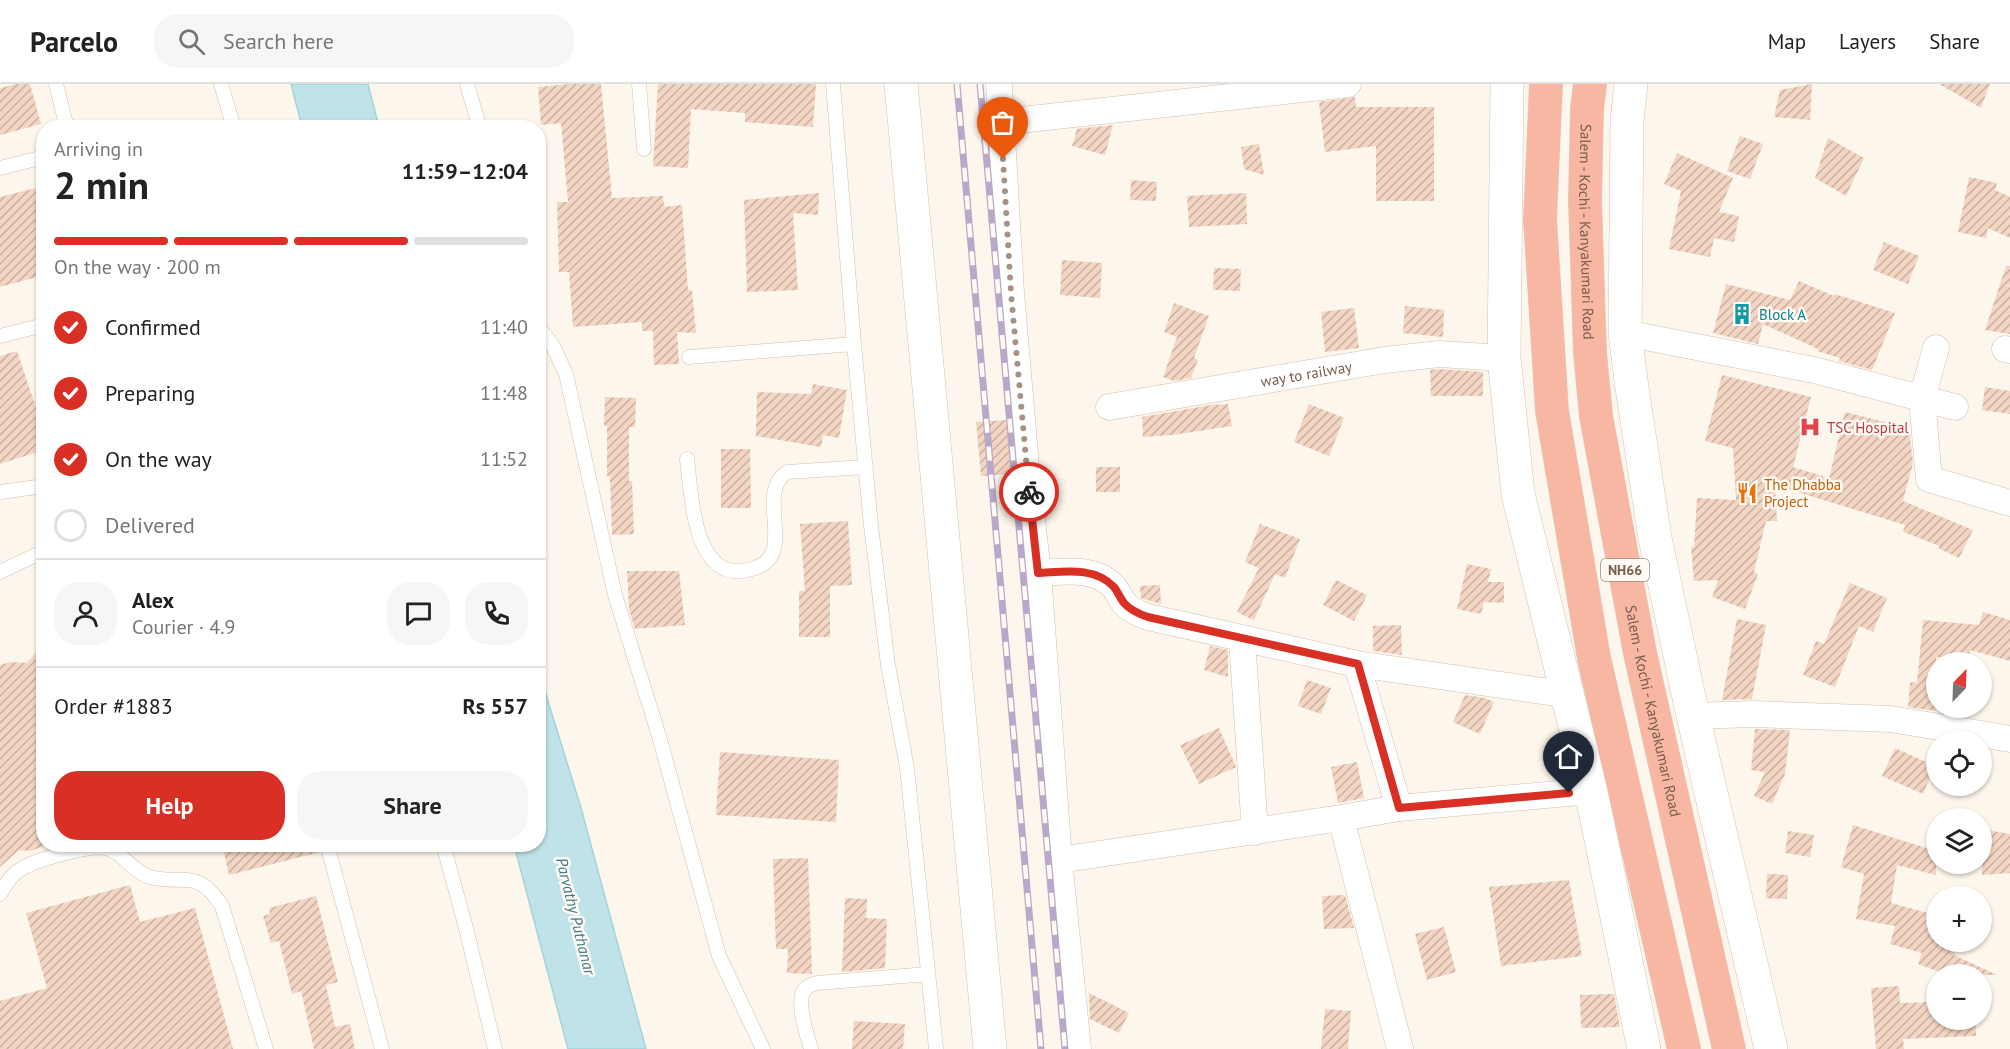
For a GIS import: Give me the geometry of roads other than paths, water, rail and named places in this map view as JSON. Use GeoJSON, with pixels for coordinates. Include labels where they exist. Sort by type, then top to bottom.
{"type":"FeatureCollection","features":[{"type":"Feature","properties":{"kind":"highway","name":"NH66"},"geometry":{"type":"LineString","coordinates":[[1546,84],[1540,219],[1552,411],[1594,658],[1684,1049]]}},
{"type":"Feature","properties":{"kind":"highway","name":"Salem - Kochi - Kanyakumari Road"},"geometry":{"type":"LineString","coordinates":[[1590,84],[1587,109],[1585,201],[1590,353],[1596,416],[1643,665],[1729,1049]]}},
{"type":"Feature","properties":{"kind":"street"},"geometry":{"type":"LineString","coordinates":[[901,84],[990,1049]]}},
{"type":"Feature","properties":{"kind":"street"},"geometry":{"type":"LineString","coordinates":[[999,84],[1011,293],[1038,573],[1059,860],[1078,1049]]}},
{"type":"Feature","properties":{"kind":"street"},"geometry":{"type":"LineString","coordinates":[[1002,122],[1348,84]]}},
{"type":"Feature","properties":{"kind":"street"},"geometry":{"type":"LineString","coordinates":[[1506,84],[1504,358],[1518,495],[1591,791],[1644,1049]]}},
{"type":"Feature","properties":{"kind":"street"},"geometry":{"type":"LineString","coordinates":[[1631,84],[1627,120],[1625,333],[1655,538],[1693,716],[1771,1049]]}},
{"type":"Feature","properties":{"kind":"street"},"geometry":{"type":"LineString","coordinates":[[1625,333],[1814,370],[1954,408]]}},
{"type":"Feature","properties":{"kind":"street"},"geometry":{"type":"LineString","coordinates":[[1936,348],[1922,399],[1929,479],[2010,503]]}},
{"type":"Feature","properties":{"kind":"street","name":"way to railway"},"geometry":{"type":"LineString","coordinates":[[1109,407],[1386,360],[1439,354],[1504,358]]}},
{"type":"Feature","properties":{"kind":"street"},"geometry":{"type":"LineString","coordinates":[[1038,573],[1080,571],[1090,573],[1104,579],[1115,588],[1124,603],[1134,612],[1242,639],[1358,664],[1569,695]]}},
{"type":"Feature","properties":{"kind":"street"},"geometry":{"type":"LineString","coordinates":[[1242,639],[1255,832]]}},
{"type":"Feature","properties":{"kind":"street"},"geometry":{"type":"LineString","coordinates":[[1358,664],[1399,808]]}},
{"type":"Feature","properties":{"kind":"street"},"geometry":{"type":"LineString","coordinates":[[1693,716],[1753,714],[1891,719],[2010,739]]}},
{"type":"Feature","properties":{"kind":"street"},"geometry":{"type":"LineString","coordinates":[[1059,860],[1341,819],[1399,808],[1591,791]]}},
{"type":"Feature","properties":{"kind":"street"},"geometry":{"type":"LineString","coordinates":[[1341,819],[1400,1049]]}},
{"type":"Feature","properties":{"kind":"lane"},"geometry":{"type":"LineString","coordinates":[[56,84],[65,120]]}},
{"type":"Feature","properties":{"kind":"lane"},"geometry":{"type":"LineString","coordinates":[[221,84],[232,120]]}},
{"type":"Feature","properties":{"kind":"lane"},"geometry":{"type":"LineString","coordinates":[[467,84],[478,120]]}},
{"type":"Feature","properties":{"kind":"lane"},"geometry":{"type":"LineString","coordinates":[[639,84],[644,149]]}},
{"type":"Feature","properties":{"kind":"lane"},"geometry":{"type":"LineString","coordinates":[[833,84],[866,467],[888,665],[907,768],[936,1049]]}},
{"type":"Feature","properties":{"kind":"lane"},"geometry":{"type":"LineString","coordinates":[[0,168],[36,159]]}},
{"type":"Feature","properties":{"kind":"lane"},"geometry":{"type":"LineString","coordinates":[[0,336],[36,327]]}},
{"type":"Feature","properties":{"kind":"lane"},"geometry":{"type":"LineString","coordinates":[[546,337],[566,374],[615,595],[658,736],[719,956],[763,1049]]}},
{"type":"Feature","properties":{"kind":"lane"},"geometry":{"type":"LineString","coordinates":[[689,357],[854,344]]}},
{"type":"Feature","properties":{"kind":"lane"},"geometry":{"type":"LineString","coordinates":[[687,459],[694,509],[702,544],[708,556],[720,566],[745,572],[759,567],[774,550],[776,526],[773,497],[778,478],[787,472],[866,467]]}},
{"type":"Feature","properties":{"kind":"lane"},"geometry":{"type":"LineString","coordinates":[[0,492],[36,487]]}},
{"type":"Feature","properties":{"kind":"lane"},"geometry":{"type":"LineString","coordinates":[[0,572],[36,556]]}},
{"type":"Feature","properties":{"kind":"lane"},"geometry":{"type":"LineString","coordinates":[[0,894],[8,880],[20,870],[42,859],[75,852]]}},
{"type":"Feature","properties":{"kind":"lane"},"geometry":{"type":"LineString","coordinates":[[114,852],[139,872],[149,876],[182,879],[204,885],[214,895],[222,906],[266,1049]]}},
{"type":"Feature","properties":{"kind":"lane"},"geometry":{"type":"LineString","coordinates":[[329,852],[382,1049]]}},
{"type":"Feature","properties":{"kind":"lane"},"geometry":{"type":"LineString","coordinates":[[445,852],[495,1049]]}},
{"type":"Feature","properties":{"kind":"lane"},"geometry":{"type":"LineString","coordinates":[[811,1049],[802,1016],[802,997],[804,990],[810,986],[817,983],[928,974]]}},
{"type":"Feature","properties":{"kind":"water"},"geometry":{"type":"Polygon","coordinates":[[[291,84],[368,84],[377,120],[300,120],[291,84]]]}},
{"type":"Feature","properties":{"kind":"water","name":"Parvathy Puthanar"},"geometry":{"type":"Polygon","coordinates":[[[546,695],[581,808],[646,1049],[568,1049],[516,852],[546,852],[546,695]]]}},
{"type":"Feature","properties":{"kind":"railway"},"geometry":{"type":"LineString","coordinates":[[957,84],[1041,1049]]}},
{"type":"Feature","properties":{"kind":"railway"},"geometry":{"type":"LineString","coordinates":[[980,84],[1065,1049]]}},
{"type":"Feature","properties":{"kind":"place","name":"Block A"},"geometry":{"type":"Point","coordinates":[1742,314]}},
{"type":"Feature","properties":{"kind":"place","name":"TSC Hospital"},"geometry":{"type":"Point","coordinates":[1810,427]}},
{"type":"Feature","properties":{"kind":"place","name":"The Dhabba Project"},"geometry":{"type":"Point","coordinates":[1747,493]}}]}
